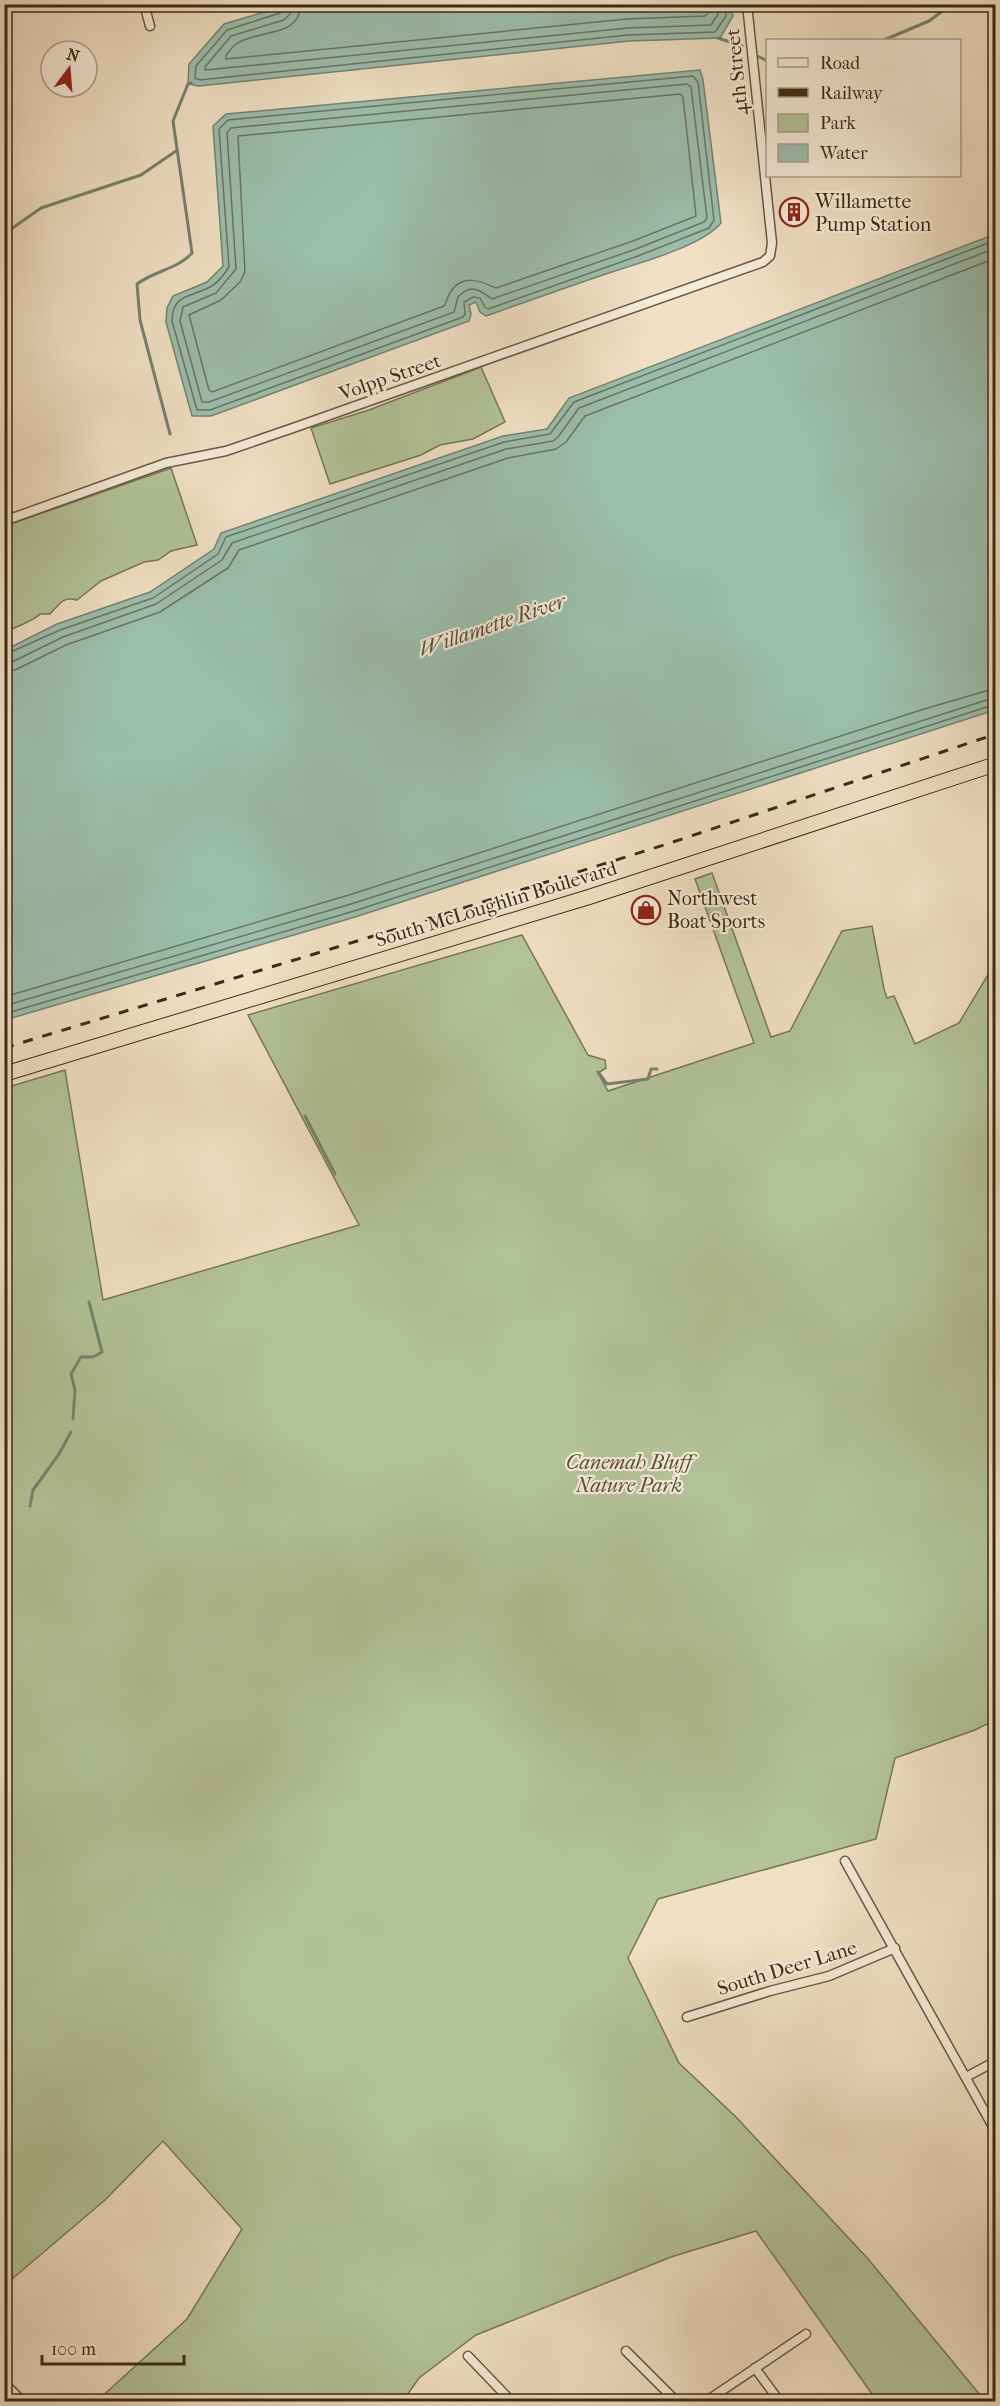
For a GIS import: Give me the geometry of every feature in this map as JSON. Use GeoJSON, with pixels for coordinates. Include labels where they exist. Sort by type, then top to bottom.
{"type":"FeatureCollection","features":[{"type":"Feature","properties":{"kind":"highway","name":"South McLoughlin Boulevard"},"geometry":{"type":"LineString","coordinates":[[4,1074],[589,897],[996,764]]}},
{"type":"Feature","properties":{"kind":"street"},"geometry":{"type":"LineString","coordinates":[[144,4],[150,26]]}},
{"type":"Feature","properties":{"kind":"street","name":"4th Street"},"geometry":{"type":"LineString","coordinates":[[747,4],[772,243]]}},
{"type":"Feature","properties":{"kind":"street","name":"Volpp Street"},"geometry":{"type":"LineString","coordinates":[[4,522],[166,464],[226,451],[762,262],[770,256],[772,243]]}},
{"type":"Feature","properties":{"kind":"street"},"geometry":{"type":"LineString","coordinates":[[845,1862],[996,2132]]}},
{"type":"Feature","properties":{"kind":"street","name":"South Deer Lane"},"geometry":{"type":"LineString","coordinates":[[687,2017],[829,1976],[895,1948]]}},
{"type":"Feature","properties":{"kind":"street"},"geometry":{"type":"LineString","coordinates":[[966,2077],[996,2061]]}},
{"type":"Feature","properties":{"kind":"street"},"geometry":{"type":"LineString","coordinates":[[705,2402],[806,2334]]}},
{"type":"Feature","properties":{"kind":"street"},"geometry":{"type":"LineString","coordinates":[[626,2351],[676,2402]]}},
{"type":"Feature","properties":{"kind":"street"},"geometry":{"type":"LineString","coordinates":[[468,2356],[512,2402]]}},
{"type":"Feature","properties":{"kind":"street"},"geometry":{"type":"LineString","coordinates":[[755,2368],[780,2402]]}},
{"type":"Feature","properties":{"kind":"street"},"geometry":{"type":"LineString","coordinates":[[4,2383],[23,2402]]}},
{"type":"Feature","properties":{"kind":"green space"},"geometry":{"type":"Polygon","coordinates":[[[481,367],[505,422],[473,439],[440,445],[421,455],[330,484],[311,428],[369,410],[481,367]]]}},
{"type":"Feature","properties":{"kind":"green space"},"geometry":{"type":"Polygon","coordinates":[[[171,468],[197,545],[171,551],[158,560],[144,562],[101,581],[77,600],[64,600],[50,614],[40,614],[34,619],[5,631],[5,526],[171,468]]]}},
{"type":"Feature","properties":{"kind":"green space","name":"Canemah Bluff Nature Park"},"geometry":{"type":"Polygon","coordinates":[[[712,873],[771,1037],[790,1031],[842,931],[872,926],[887,998],[894,996],[915,1044],[959,1023],[995,963],[995,1720],[975,1730],[895,1758],[876,1839],[658,1899],[628,1958],[679,2063],[736,2117],[869,2260],[985,2401],[877,2401],[756,2231],[671,2257],[476,2335],[419,2378],[403,2401],[97,2401],[187,2319],[242,2229],[163,2141],[105,2200],[5,2285],[5,1088],[65,1070],[103,1300],[359,1225],[248,1015],[522,935],[588,1055],[605,1060],[606,1068],[598,1073],[608,1091],[754,1043],[695,879],[712,873]]]}},
{"type":"Feature","properties":{"kind":"water"},"geometry":{"type":"Polygon","coordinates":[[[730,4],[733,16],[720,38],[629,41],[199,86],[188,84],[189,64],[224,24],[288,5],[730,4]]]}},
{"type":"Feature","properties":{"kind":"water"},"geometry":{"type":"Polygon","coordinates":[[[700,70],[721,223],[712,231],[671,252],[486,316],[480,312],[476,302],[469,305],[471,314],[469,321],[211,416],[192,416],[166,322],[167,308],[173,296],[207,282],[223,266],[213,126],[226,114],[700,70]]]}},
{"type":"Feature","properties":{"kind":"water","name":"Willamette River"},"geometry":{"type":"Polygon","coordinates":[[[995,234],[995,710],[355,917],[5,1020],[5,650],[57,624],[150,592],[214,549],[221,533],[503,436],[547,429],[569,398],[995,234]]]}},
{"type":"Feature","properties":{"kind":"waterway"},"geometry":{"type":"LineString","coordinates":[[886,39],[929,21],[952,4]]}},
{"type":"Feature","properties":{"kind":"waterway"},"geometry":{"type":"LineString","coordinates":[[718,38],[742,46]]}},
{"type":"Feature","properties":{"kind":"waterway"},"geometry":{"type":"LineString","coordinates":[[757,56],[766,60]]}},
{"type":"Feature","properties":{"kind":"waterway"},"geometry":{"type":"LineString","coordinates":[[170,434],[140,320],[137,284],[180,263],[192,253],[173,121],[188,84],[191,83]]}},
{"type":"Feature","properties":{"kind":"waterway"},"geometry":{"type":"LineString","coordinates":[[4,234],[41,208],[141,175],[176,151]]}},
{"type":"Feature","properties":{"kind":"waterway"},"geometry":{"type":"LineString","coordinates":[[598,1072],[607,1084],[648,1079],[651,1069],[657,1069]]}},
{"type":"Feature","properties":{"kind":"waterway"},"geometry":{"type":"LineString","coordinates":[[305,1116],[335,1174]]}},
{"type":"Feature","properties":{"kind":"waterway"},"geometry":{"type":"LineString","coordinates":[[73,1419],[75,1390],[71,1374],[81,1357],[93,1357],[102,1352],[89,1302]]}},
{"type":"Feature","properties":{"kind":"waterway"},"geometry":{"type":"LineString","coordinates":[[30,1506],[33,1490],[59,1454],[71,1432]]}},
{"type":"Feature","properties":{"kind":"railway"},"geometry":{"type":"LineString","coordinates":[[4,1048],[667,844],[996,734]]}},
{"type":"Feature","properties":{"kind":"place","name":"Willamette Pump Station"},"geometry":{"type":"Point","coordinates":[794,212]}},
{"type":"Feature","properties":{"kind":"place","name":"Northwest Boat Sports"},"geometry":{"type":"Point","coordinates":[646,910]}}]}
